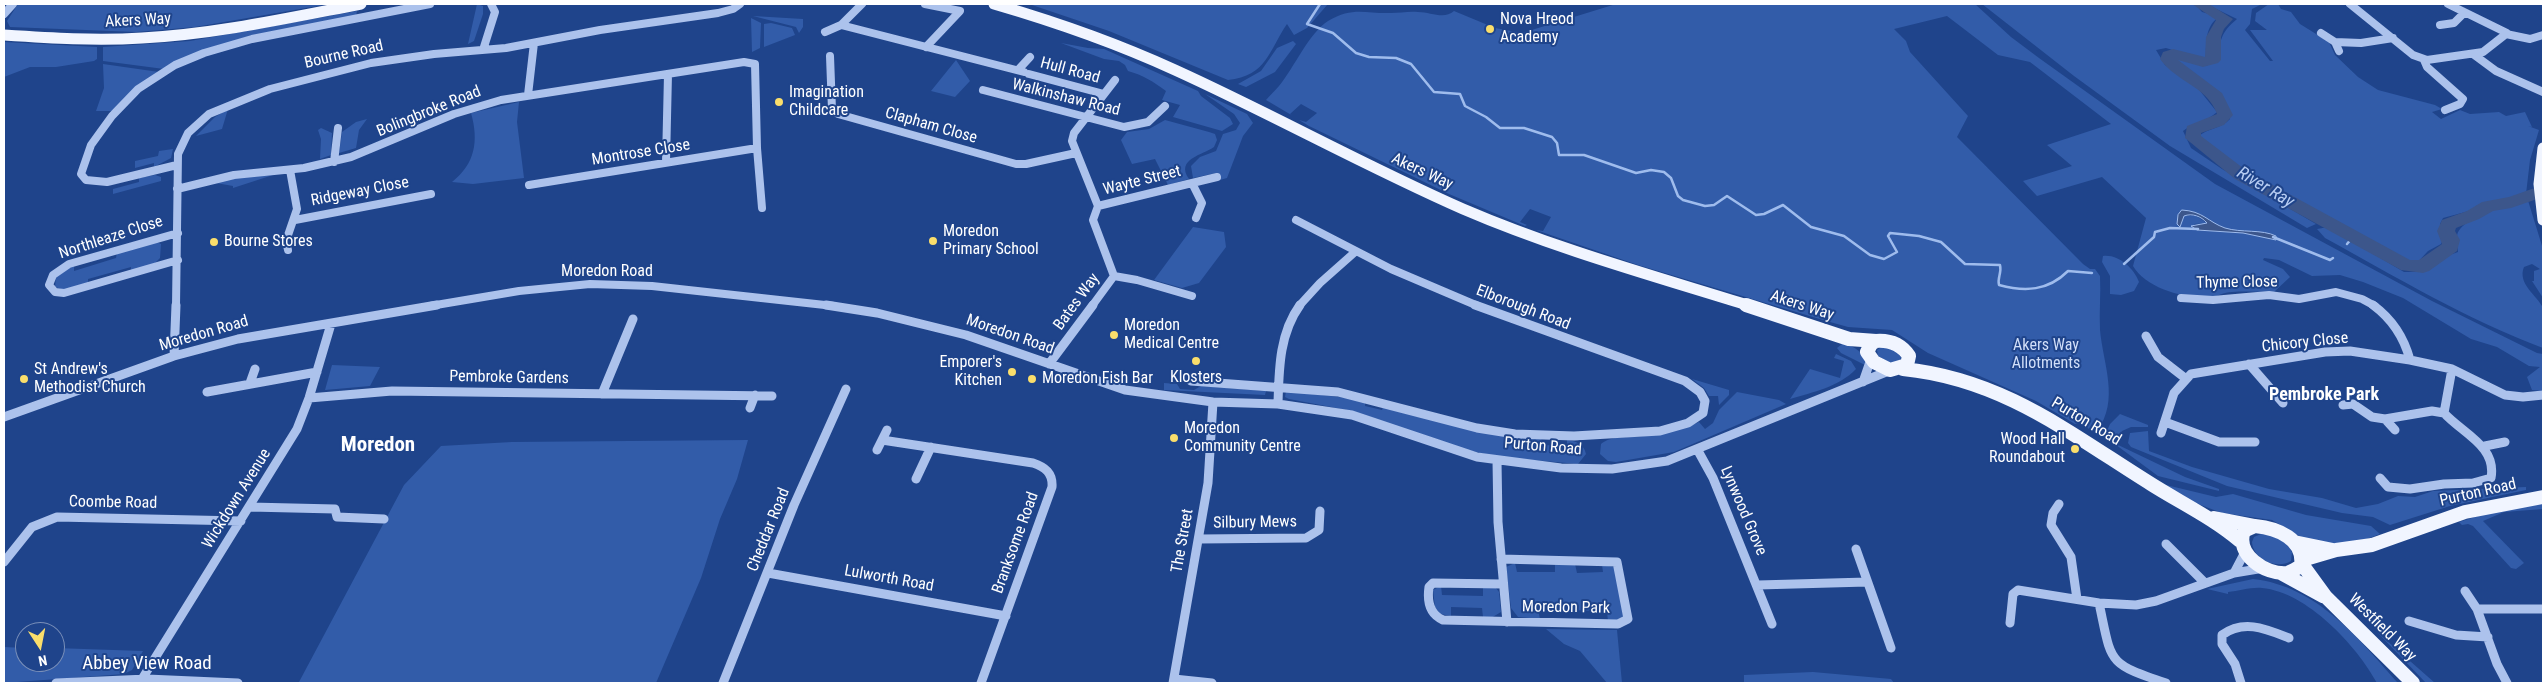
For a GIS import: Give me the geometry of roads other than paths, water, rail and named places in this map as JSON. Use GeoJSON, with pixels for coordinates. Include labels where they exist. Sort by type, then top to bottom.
{"type":"FeatureCollection","features":[{"type":"Feature","properties":{"kind":"main road","name":"Akers Way"},"geometry":{"type":"LineString","coordinates":[[4,34],[93,40],[159,37],[220,29],[361,4]]}},
{"type":"Feature","properties":{"kind":"main road","name":"Akers Way"},"geometry":{"type":"LineString","coordinates":[[994,4],[1062,24],[1134,51],[1250,104],[1433,195],[1503,226],[1598,260],[1849,339],[1876,341]]}},
{"type":"Feature","properties":{"kind":"main road"},"geometry":{"type":"LineString","coordinates":[[2543,148],[2540,162],[2539,188],[2543,220]]}},
{"type":"Feature","properties":{"kind":"main road","name":"Akers Way"},"geometry":{"type":"LineString","coordinates":[[1849,339],[1869,357]]}},
{"type":"Feature","properties":{"kind":"main road"},"geometry":{"type":"LineString","coordinates":[[1876,341],[1896,343],[1906,352],[1909,361],[1897,369],[1878,366],[1869,357],[1868,347],[1876,341]]}},
{"type":"Feature","properties":{"kind":"main road","name":"Purton Road"},"geometry":{"type":"LineString","coordinates":[[1906,352],[1934,371],[1993,392],[2034,412],[2087,442],[2172,496],[2212,518],[2264,568]]}},
{"type":"Feature","properties":{"kind":"main road","name":"Purton Road"},"geometry":{"type":"LineString","coordinates":[[1897,369],[1934,371]]}},
{"type":"Feature","properties":{"kind":"main road","name":"Purton Road"},"geometry":{"type":"LineString","coordinates":[[2282,573],[2295,571],[2302,562],[2336,550],[2372,545],[2465,512],[2543,497]]}},
{"type":"Feature","properties":{"kind":"main road","name":"Purton Road"},"geometry":{"type":"LineString","coordinates":[[2212,518],[2276,530],[2294,542],[2336,550]]}},
{"type":"Feature","properties":{"kind":"main road"},"geometry":{"type":"LineString","coordinates":[[2242,546],[2243,532],[2255,526]]}},
{"type":"Feature","properties":{"kind":"main road","name":"Westfield Way"},"geometry":{"type":"LineString","coordinates":[[2294,542],[2302,562],[2326,597],[2413,683]]}},
{"type":"Feature","properties":{"kind":"main road","name":"Westfield Way"},"geometry":{"type":"LineString","coordinates":[[2264,568],[2282,573],[2326,597]]}},
{"type":"Feature","properties":{"kind":"street"},"geometry":{"type":"LineString","coordinates":[[4,14],[13,4]]}},
{"type":"Feature","properties":{"kind":"street"},"geometry":{"type":"LineString","coordinates":[[177,165],[103,183],[86,180],[81,174],[91,145],[112,116],[138,89],[175,65],[204,53],[252,39],[430,4]]}},
{"type":"Feature","properties":{"kind":"street"},"geometry":{"type":"LineString","coordinates":[[484,50],[495,12],[491,4]]}},
{"type":"Feature","properties":{"kind":"street","name":"Bourne Road"},"geometry":{"type":"LineString","coordinates":[[174,356],[178,260],[177,165],[181,144],[191,129],[212,113],[251,96],[308,78],[372,63],[534,43],[600,30],[718,13],[733,9],[740,4]]}},
{"type":"Feature","properties":{"kind":"street"},"geometry":{"type":"LineString","coordinates":[[826,32],[841,25],[862,4]]}},
{"type":"Feature","properties":{"kind":"street"},"geometry":{"type":"LineString","coordinates":[[925,4],[960,11],[926,47]]}},
{"type":"Feature","properties":{"kind":"street"},"geometry":{"type":"LineString","coordinates":[[2350,4],[2413,55],[2424,60],[2487,51],[2508,33]]}},
{"type":"Feature","properties":{"kind":"street"},"geometry":{"type":"LineString","coordinates":[[2448,4],[2508,33],[2534,40],[2543,35]]}},
{"type":"Feature","properties":{"kind":"street"},"geometry":{"type":"LineString","coordinates":[[2440,25],[2454,22],[2464,13]]}},
{"type":"Feature","properties":{"kind":"street","name":"Hull Road"},"geometry":{"type":"LineString","coordinates":[[841,25],[1104,94]]}},
{"type":"Feature","properties":{"kind":"street"},"geometry":{"type":"LineString","coordinates":[[2321,33],[2335,42],[2358,43],[2393,38]]}},
{"type":"Feature","properties":{"kind":"street"},"geometry":{"type":"LineString","coordinates":[[2335,42],[2339,51]]}},
{"type":"Feature","properties":{"kind":"street"},"geometry":{"type":"LineString","coordinates":[[528,95],[534,43]]}},
{"type":"Feature","properties":{"kind":"street"},"geometry":{"type":"LineString","coordinates":[[2473,54],[2496,71],[2543,92]]}},
{"type":"Feature","properties":{"kind":"street","name":"Clapham Close"},"geometry":{"type":"LineString","coordinates":[[830,56],[832,110],[838,114],[1016,164],[1026,164],[1076,153]]}},
{"type":"Feature","properties":{"kind":"street"},"geometry":{"type":"LineString","coordinates":[[1023,72],[1030,57]]}},
{"type":"Feature","properties":{"kind":"street"},"geometry":{"type":"LineString","coordinates":[[2424,60],[2427,67],[2461,95],[2463,99],[2460,104],[2446,110]]}},
{"type":"Feature","properties":{"kind":"street","name":"Bolingbroke Road"},"geometry":{"type":"LineString","coordinates":[[177,189],[234,175],[290,170],[334,162],[363,153],[430,123],[475,106],[528,95],[753,62],[756,71],[757,148]]}},
{"type":"Feature","properties":{"kind":"street"},"geometry":{"type":"LineString","coordinates":[[666,162],[668,74]]}},
{"type":"Feature","properties":{"kind":"street","name":"Hull Road"},"geometry":{"type":"LineString","coordinates":[[1086,118],[1115,80]]}},
{"type":"Feature","properties":{"kind":"street","name":"Walkinshaw Road"},"geometry":{"type":"LineString","coordinates":[[983,90],[1124,127],[1137,126],[1153,120],[1165,106]]}},
{"type":"Feature","properties":{"kind":"street"},"geometry":{"type":"LineString","coordinates":[[2460,104],[2468,109]]}},
{"type":"Feature","properties":{"kind":"street","name":"Bates Way"},"geometry":{"type":"LineString","coordinates":[[1049,364],[1114,276],[1093,220],[1098,206],[1072,143],[1072,137],[1086,118]]}},
{"type":"Feature","properties":{"kind":"street"},"geometry":{"type":"LineString","coordinates":[[334,162],[338,128]]}},
{"type":"Feature","properties":{"kind":"street"},"geometry":{"type":"LineString","coordinates":[[757,148],[762,208]]}},
{"type":"Feature","properties":{"kind":"street","name":"Montrose Close"},"geometry":{"type":"LineString","coordinates":[[530,185],[757,148]]}},
{"type":"Feature","properties":{"kind":"street"},"geometry":{"type":"LineString","coordinates":[[288,250],[286,243],[295,220],[297,208],[289,185],[290,170]]}},
{"type":"Feature","properties":{"kind":"street","name":"Wayte Street"},"geometry":{"type":"LineString","coordinates":[[1098,206],[1217,177]]}},
{"type":"Feature","properties":{"kind":"street","name":"Wayte Street"},"geometry":{"type":"LineString","coordinates":[[1192,183],[1202,203],[1196,218]]}},
{"type":"Feature","properties":{"kind":"street","name":"Ridgeway Close"},"geometry":{"type":"LineString","coordinates":[[295,220],[431,194]]}},
{"type":"Feature","properties":{"kind":"street","name":"Elborough Road"},"geometry":{"type":"LineString","coordinates":[[1296,220],[1355,252],[1453,297],[1536,330],[1688,382],[1700,392],[1706,404],[1703,413],[1698,418],[1683,426]]}},
{"type":"Feature","properties":{"kind":"street","name":"Northleaze Close"},"geometry":{"type":"LineString","coordinates":[[178,233],[69,264],[57,271],[49,284],[55,292],[64,293],[178,260]]}},
{"type":"Feature","properties":{"kind":"street"},"geometry":{"type":"LineString","coordinates":[[1278,404],[1285,339],[1294,315],[1303,302],[1355,252]]}},
{"type":"Feature","properties":{"kind":"street"},"geometry":{"type":"LineString","coordinates":[[1114,276],[1137,280],[1192,296]]}},
{"type":"Feature","properties":{"kind":"street","name":"Moredon Road"},"geometry":{"type":"LineString","coordinates":[[4,417],[174,356],[238,339],[544,287],[630,284],[820,304],[877,313],[948,330],[1125,390],[1213,402]]}},
{"type":"Feature","properties":{"kind":"street","name":"Thyme Close"},"geometry":{"type":"LineString","coordinates":[[2181,298],[2208,301],[2265,295],[2300,299],[2318,294],[2346,294],[2365,301],[2389,319],[2400,332],[2410,360]]}},
{"type":"Feature","properties":{"kind":"street"},"geometry":{"type":"LineString","coordinates":[[602,394],[633,319]]}},
{"type":"Feature","properties":{"kind":"street","name":"Wickdown Avenue"},"geometry":{"type":"LineString","coordinates":[[142,679],[295,434],[309,398],[331,324]]}},
{"type":"Feature","properties":{"kind":"street"},"geometry":{"type":"LineString","coordinates":[[2146,336],[2158,356],[2185,378],[2172,392],[2162,433]]}},
{"type":"Feature","properties":{"kind":"street","name":"Chicory Close"},"geometry":{"type":"LineString","coordinates":[[2185,378],[2199,372],[2325,352],[2350,351],[2410,360],[2452,370],[2505,395],[2523,397],[2543,395]]}},
{"type":"Feature","properties":{"kind":"street"},"geometry":{"type":"LineString","coordinates":[[1863,382],[1869,357]]}},
{"type":"Feature","properties":{"kind":"street"},"geometry":{"type":"LineString","coordinates":[[2249,364],[2284,403]]}},
{"type":"Feature","properties":{"kind":"street"},"geometry":{"type":"LineString","coordinates":[[250,383],[255,369]]}},
{"type":"Feature","properties":{"kind":"street","name":"Purton Road"},"geometry":{"type":"LineString","coordinates":[[1213,402],[1278,404],[1352,415],[1451,449],[1497,461],[1561,468],[1612,469],[1667,461],[1769,418],[1897,369]]}},
{"type":"Feature","properties":{"kind":"street"},"geometry":{"type":"LineString","coordinates":[[2444,413],[2452,370]]}},
{"type":"Feature","properties":{"kind":"street"},"geometry":{"type":"LineString","coordinates":[[207,392],[317,372]]}},
{"type":"Feature","properties":{"kind":"street","name":"Purton Road"},"geometry":{"type":"LineString","coordinates":[[1191,381],[1279,386],[1367,397],[1476,428],[1521,434],[1591,436],[1647,432],[1683,426]]}},
{"type":"Feature","properties":{"kind":"street","name":"Cheddar Road"},"geometry":{"type":"LineString","coordinates":[[723,683],[797,498],[846,389]]}},
{"type":"Feature","properties":{"kind":"street","name":"Pembroke Gardens"},"geometry":{"type":"LineString","coordinates":[[309,398],[369,392],[772,396]]}},
{"type":"Feature","properties":{"kind":"street"},"geometry":{"type":"LineString","coordinates":[[750,408],[755,395]]}},
{"type":"Feature","properties":{"kind":"street","name":"The Street"},"geometry":{"type":"LineString","coordinates":[[1173,681],[1183,620],[1200,539],[1208,483],[1213,402]]}},
{"type":"Feature","properties":{"kind":"street"},"geometry":{"type":"LineString","coordinates":[[2343,405],[2353,404],[2372,417],[2385,419],[2432,411],[2444,413],[2456,427],[2485,446],[2492,470],[2491,478],[2486,481],[2400,490],[2388,488],[2380,478]]}},
{"type":"Feature","properties":{"kind":"street"},"geometry":{"type":"LineString","coordinates":[[2385,419],[2395,430]]}},
{"type":"Feature","properties":{"kind":"street"},"geometry":{"type":"LineString","coordinates":[[2166,422],[2220,442],[2255,442]]}},
{"type":"Feature","properties":{"kind":"street","name":"Branksome Road"},"geometry":{"type":"LineString","coordinates":[[877,450],[885,435],[931,447],[1033,463],[1044,467],[1052,477],[1052,487],[981,683]]}},
{"type":"Feature","properties":{"kind":"street"},"geometry":{"type":"LineString","coordinates":[[2485,446],[2505,442]]}},
{"type":"Feature","properties":{"kind":"street"},"geometry":{"type":"LineString","coordinates":[[916,479],[931,447]]}},
{"type":"Feature","properties":{"kind":"street","name":"Lynwood Grove"},"geometry":{"type":"LineString","coordinates":[[1697,449],[1710,470],[1758,585],[1772,624]]}},
{"type":"Feature","properties":{"kind":"street","name":"Moredon Park"},"geometry":{"type":"LineString","coordinates":[[1497,461],[1502,584],[1507,622]]}},
{"type":"Feature","properties":{"kind":"street"},"geometry":{"type":"LineString","coordinates":[[2059,504],[2050,517],[2051,525],[2070,554],[2077,599]]}},
{"type":"Feature","properties":{"kind":"street"},"geometry":{"type":"LineString","coordinates":[[250,507],[335,509],[337,517],[384,519]]}},
{"type":"Feature","properties":{"kind":"street","name":"Silbury Mews"},"geometry":{"type":"LineString","coordinates":[[1200,539],[1306,538],[1319,530],[1320,511]]}},
{"type":"Feature","properties":{"kind":"street","name":"Coombe Road"},"geometry":{"type":"LineString","coordinates":[[4,562],[32,527],[57,517],[241,521]]}},
{"type":"Feature","properties":{"kind":"street"},"geometry":{"type":"LineString","coordinates":[[2166,544],[2205,583]]}},
{"type":"Feature","properties":{"kind":"street"},"geometry":{"type":"LineString","coordinates":[[2234,573],[2242,546]]}},
{"type":"Feature","properties":{"kind":"street"},"geometry":{"type":"LineString","coordinates":[[1856,549],[1892,648]]}},
{"type":"Feature","properties":{"kind":"street","name":"Moredon Park"},"geometry":{"type":"LineString","coordinates":[[1501,559],[1617,562],[1628,618],[1621,624],[1443,620],[1433,616],[1429,599],[1429,587],[1437,582],[1502,584]]}},
{"type":"Feature","properties":{"kind":"street"},"geometry":{"type":"LineString","coordinates":[[2010,623],[2012,598],[2018,590],[2099,603],[2136,606],[2147,604],[2234,573],[2264,568]]}},
{"type":"Feature","properties":{"kind":"street","name":"Lulworth Road"},"geometry":{"type":"LineString","coordinates":[[768,573],[1006,616]]}},
{"type":"Feature","properties":{"kind":"street"},"geometry":{"type":"LineString","coordinates":[[1758,585],[1867,582]]}},
{"type":"Feature","properties":{"kind":"street"},"geometry":{"type":"LineString","coordinates":[[2465,591],[2477,609],[2497,664],[2507,683]]}},
{"type":"Feature","properties":{"kind":"street"},"geometry":{"type":"LineString","coordinates":[[2099,603],[2110,653],[2114,660],[2133,674],[2166,683]]}},
{"type":"Feature","properties":{"kind":"street"},"geometry":{"type":"LineString","coordinates":[[2477,609],[2543,609]]}},
{"type":"Feature","properties":{"kind":"street"},"geometry":{"type":"LineString","coordinates":[[2409,620],[2456,635],[2488,637]]}},
{"type":"Feature","properties":{"kind":"street"},"geometry":{"type":"LineString","coordinates":[[2241,683],[2236,664],[2222,644],[2222,635],[2230,628],[2243,625],[2288,638]]}},
{"type":"Feature","properties":{"kind":"street","name":"Abbey View Road"},"geometry":{"type":"LineString","coordinates":[[56,683],[142,679],[238,683]]}},
{"type":"Feature","properties":{"kind":"street"},"geometry":{"type":"LineString","coordinates":[[1173,681],[1212,683]]}},
{"type":"Feature","properties":{"kind":"waterway"},"geometry":{"type":"LineString","coordinates":[[1320,4],[1307,24],[1333,33],[1356,53],[1369,57],[1396,58],[1411,64],[1434,92],[1460,94],[1465,106],[1486,117],[1500,128],[1524,128],[1552,137],[1557,143],[1559,155],[1584,155],[1636,173],[1651,170],[1664,172],[1671,178],[1678,196],[1683,200],[1705,206],[1714,205],[1727,196],[1756,215],[1764,214],[1783,205],[1811,227],[1844,236],[1870,255],[1884,259],[1897,252],[1888,236],[1890,233],[1919,236],[1941,242],[1965,264],[2000,265],[1999,285],[2018,289],[2044,286],[2052,283],[2068,271],[2092,273]]}},
{"type":"Feature","properties":{"kind":"waterway","name":"River Ray"},"geometry":{"type":"LineString","coordinates":[[2199,4],[2226,19],[2215,32],[2212,48],[2213,60],[2203,62],[2173,54],[2168,55],[2168,59],[2209,90],[2222,105],[2225,115],[2218,121],[2193,130],[2193,138],[2241,175],[2289,203],[2407,266],[2423,267],[2434,257],[2451,247],[2451,240],[2446,231],[2448,224],[2473,215],[2488,206],[2511,202],[2543,191]]}},
{"type":"Feature","properties":{"kind":"waterway"},"geometry":{"type":"LineString","coordinates":[[2124,264],[2154,237],[2155,232],[2170,228],[2198,229]]}},
{"type":"Feature","properties":{"kind":"waterway"},"geometry":{"type":"LineString","coordinates":[[2273,237],[2330,260],[2333,258]]}},
{"type":"Feature","properties":{"kind":"waterway","name":"River Ray"},"geometry":{"type":"LineString","coordinates":[[2347,244],[2352,238]]}},
{"type":"Feature","properties":{"kind":"place","name":"Nova Hreod Academy"},"geometry":{"type":"Point","coordinates":[1490,29]}},
{"type":"Feature","properties":{"kind":"place","name":"Imagination Childcare"},"geometry":{"type":"Point","coordinates":[779,102]}},
{"type":"Feature","properties":{"kind":"place","name":"Moredon Primary School"},"geometry":{"type":"Point","coordinates":[933,241]}},
{"type":"Feature","properties":{"kind":"place","name":"Bourne Stores"},"geometry":{"type":"Point","coordinates":[214,242]}},
{"type":"Feature","properties":{"kind":"place","name":"Moredon Medical Centre"},"geometry":{"type":"Point","coordinates":[1114,335]}},
{"type":"Feature","properties":{"kind":"place","name":"Klosters"},"geometry":{"type":"Point","coordinates":[1196,361]}},
{"type":"Feature","properties":{"kind":"place","name":"Emporer's Kitchen"},"geometry":{"type":"Point","coordinates":[1012,372]}},
{"type":"Feature","properties":{"kind":"place","name":"St Andrew's Methodist Church"},"geometry":{"type":"Point","coordinates":[24,379]}},
{"type":"Feature","properties":{"kind":"place","name":"Moredon Fish Bar"},"geometry":{"type":"Point","coordinates":[1032,379]}},
{"type":"Feature","properties":{"kind":"place","name":"Moredon Community Centre"},"geometry":{"type":"Point","coordinates":[1174,438]}},
{"type":"Feature","properties":{"kind":"place","name":"Wood Hall Roundabout"},"geometry":{"type":"Point","coordinates":[2075,449]}},
{"type":"Feature","properties":{"kind":"district","name":"Pembroke Park"},"geometry":{"type":"Point","coordinates":[2324,395]}},
{"type":"Feature","properties":{"kind":"district","name":"Moredon"},"geometry":{"type":"Point","coordinates":[378,446]}},
{"type":"Feature","properties":{"kind":"park label","name":"Akers Way Allotments"},"geometry":{"type":"Point","coordinates":[2046,355]}}]}
